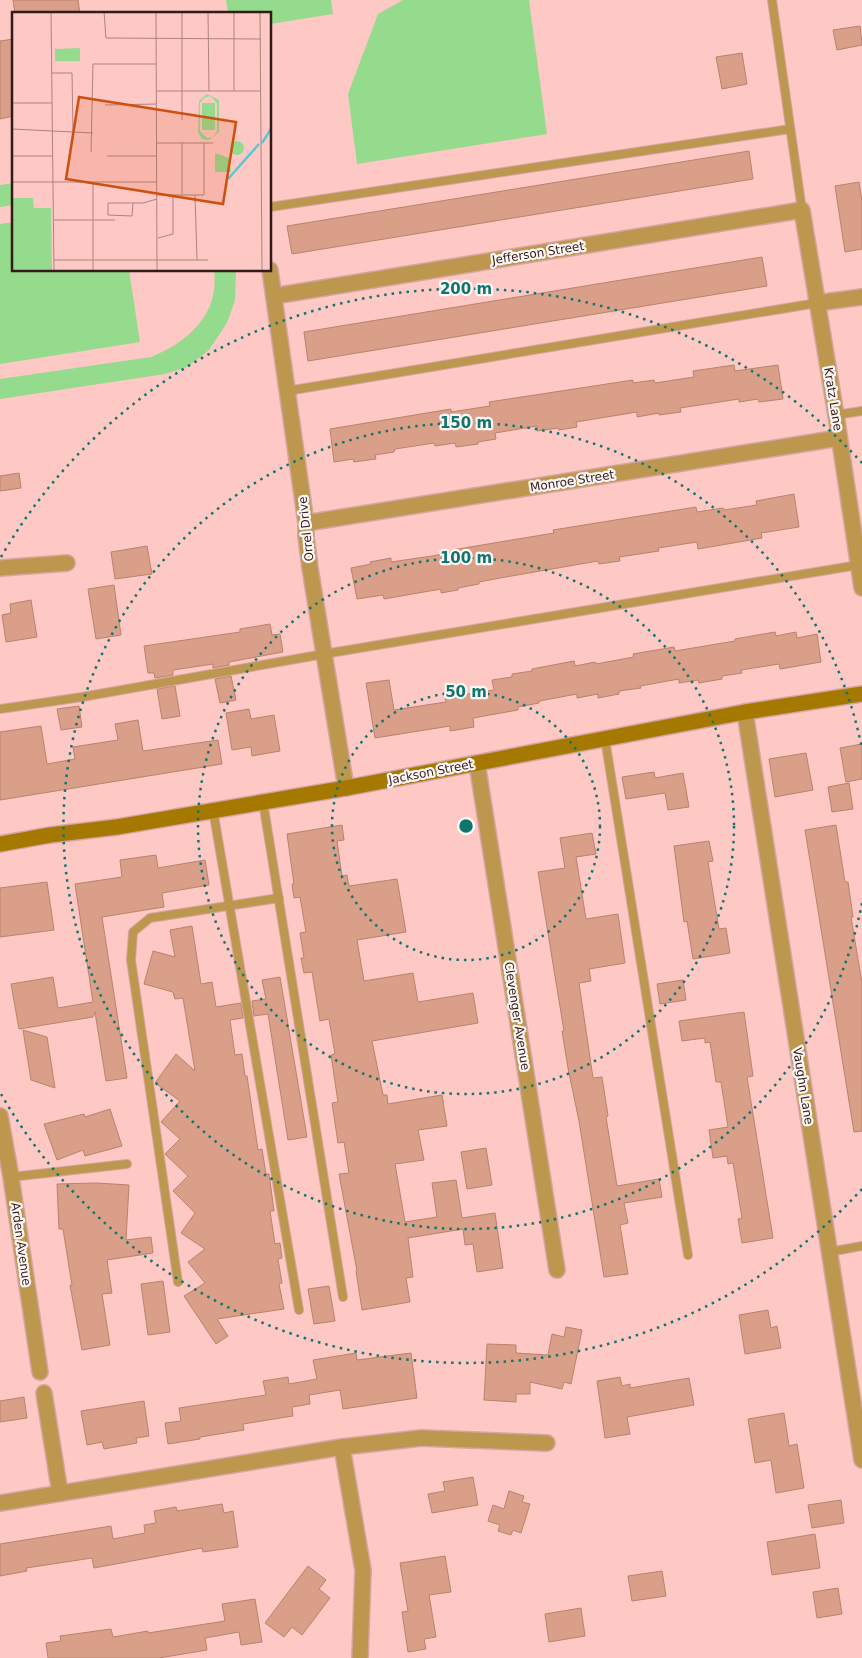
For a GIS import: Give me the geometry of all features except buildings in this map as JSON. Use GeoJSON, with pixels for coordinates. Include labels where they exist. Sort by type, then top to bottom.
{"type":"FeatureCollection","features":[{"type":"Feature","properties":{"kind":"street","name":"Jefferson Street"},"geometry":{"type":"LineString","coordinates":[[274,296],[802,210]]}},
{"type":"Feature","properties":{"kind":"street","name":"Kratz Lane"},"geometry":{"type":"LineString","coordinates":[[802,210],[839,438],[858,533],[858,565],[862,588]]}},
{"type":"Feature","properties":{"kind":"street","name":"Orrel Drive"},"geometry":{"type":"LineString","coordinates":[[270,271],[306,524],[310,568],[346,788]]}},
{"type":"Feature","properties":{"kind":"street"},"geometry":{"type":"LineString","coordinates":[[817,303],[862,297]]}},
{"type":"Feature","properties":{"kind":"street","name":"Monroe Street"},"geometry":{"type":"LineString","coordinates":[[306,524],[839,438]]}},
{"type":"Feature","properties":{"kind":"street"},"geometry":{"type":"LineString","coordinates":[[0,568],[67,563]]}},
{"type":"Feature","properties":{"kind":"street","name":"Jackson Street"},"geometry":{"type":"LineString","coordinates":[[0,844],[346,788],[744,712],[862,694]]}},
{"type":"Feature","properties":{"kind":"street","name":"Vaughn Lane"},"geometry":{"type":"LineString","coordinates":[[744,712],[829,1252],[855,1372],[862,1460]]}},
{"type":"Feature","properties":{"kind":"street","name":"Clevenger Avenue"},"geometry":{"type":"LineString","coordinates":[[477,763],[557,1270]]}},
{"type":"Feature","properties":{"kind":"street","name":"Arden Avenue"},"geometry":{"type":"LineString","coordinates":[[0,1116],[40,1372]]}},
{"type":"Feature","properties":{"kind":"street"},"geometry":{"type":"LineString","coordinates":[[44,1393],[60,1493]]}},
{"type":"Feature","properties":{"kind":"street"},"geometry":{"type":"LineString","coordinates":[[0,1504],[342,1447],[421,1438],[547,1443]]}},
{"type":"Feature","properties":{"kind":"street"},"geometry":{"type":"LineString","coordinates":[[342,1447],[364,1570],[360,1658]]}},
{"type":"Feature","properties":{"kind":"lane"},"geometry":{"type":"LineString","coordinates":[[772,0],[802,210]]}},
{"type":"Feature","properties":{"kind":"lane"},"geometry":{"type":"LineString","coordinates":[[271,207],[790,129]]}},
{"type":"Feature","properties":{"kind":"lane"},"geometry":{"type":"LineString","coordinates":[[287,391],[817,303]]}},
{"type":"Feature","properties":{"kind":"lane"},"geometry":{"type":"LineString","coordinates":[[836,416],[862,412]]}},
{"type":"Feature","properties":{"kind":"lane"},"geometry":{"type":"LineString","coordinates":[[0,709],[82,697],[324,654],[858,565]]}},
{"type":"Feature","properties":{"kind":"lane"},"geometry":{"type":"LineString","coordinates":[[605,739],[688,1255]]}},
{"type":"Feature","properties":{"kind":"lane"},"geometry":{"type":"LineString","coordinates":[[263,802],[343,1297]]}},
{"type":"Feature","properties":{"kind":"lane"},"geometry":{"type":"LineString","coordinates":[[213,810],[298,1310]]}},
{"type":"Feature","properties":{"kind":"lane"},"geometry":{"type":"LineString","coordinates":[[178,1282],[131,960],[133,932],[150,918],[279,898]]}},
{"type":"Feature","properties":{"kind":"lane"},"geometry":{"type":"LineString","coordinates":[[11,1177],[127,1164]]}},
{"type":"Feature","properties":{"kind":"lane"},"geometry":{"type":"LineString","coordinates":[[829,1252],[862,1246]]}},
{"type":"Feature","properties":{"kind":"green space"},"geometry":{"type":"Polygon","coordinates":[[[226,0],[331,0],[333,14],[271,24],[271,12],[228,12],[226,0]]]}},
{"type":"Feature","properties":{"kind":"green space"},"geometry":{"type":"Polygon","coordinates":[[[403,0],[529,0],[547,134],[357,164],[348,94],[378,14],[403,0]]]}},
{"type":"Feature","properties":{"kind":"green space"},"geometry":{"type":"Polygon","coordinates":[[[12,183],[12,205],[0,207],[0,185],[12,183]]]}},
{"type":"Feature","properties":{"kind":"green space"},"geometry":{"type":"Polygon","coordinates":[[[12,222],[12,271],[129,271],[140,342],[0,364],[0,224],[12,222]]]}},
{"type":"Feature","properties":{"kind":"green space"},"geometry":{"type":"Polygon","coordinates":[[[214,271],[236,271],[235,300],[227,323],[209,350],[187,367],[165,374],[0,399],[0,379],[151,357],[165,351],[189,334],[199,324],[212,300],[215,286],[214,271]]]}}]}
